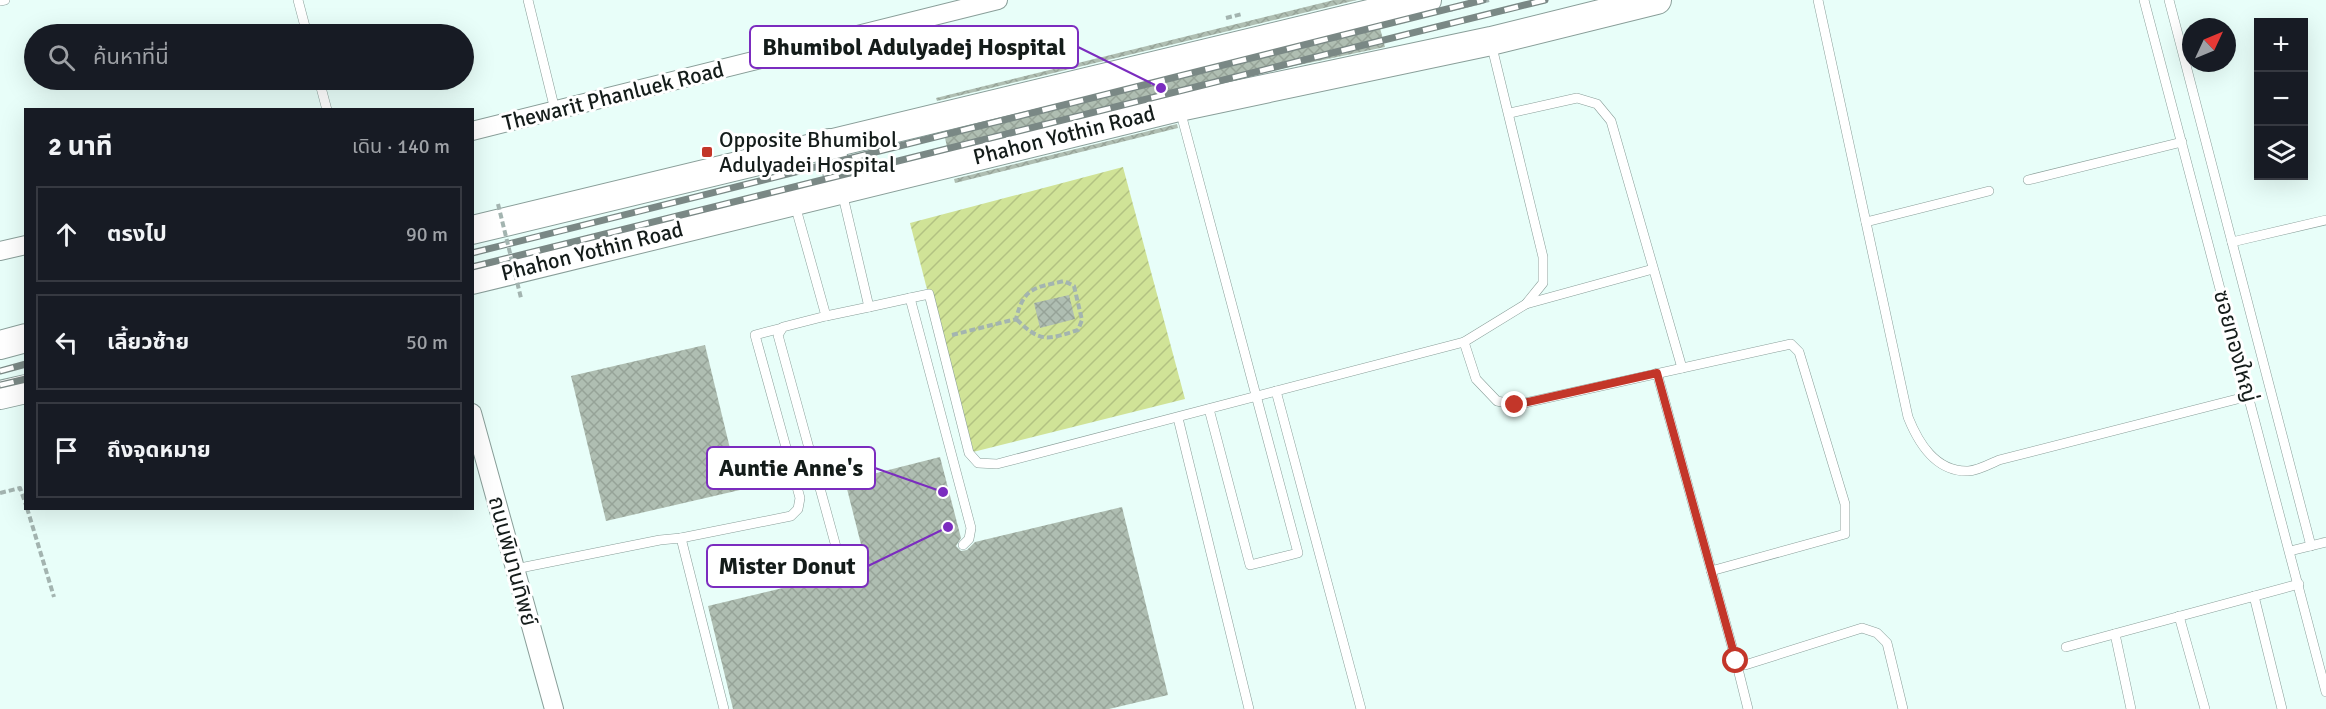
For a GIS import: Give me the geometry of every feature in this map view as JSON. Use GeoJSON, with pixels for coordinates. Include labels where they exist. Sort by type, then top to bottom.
{"type":"FeatureCollection","features":[{"type":"Feature","properties":{"kind":"main road","name":"Phahon Yothin Road"},"geometry":{"type":"LineString","coordinates":[[474,230],[829,142],[1426,0]]}},
{"type":"Feature","properties":{"kind":"main road","name":"Phahon Yothin Road"},"geometry":{"type":"LineString","coordinates":[[474,280],[1179,107],[1491,41],[1657,0]]}},
{"type":"Feature","properties":{"kind":"main road"},"geometry":{"type":"LineString","coordinates":[[829,142],[842,189]]}},
{"type":"Feature","properties":{"kind":"main road"},"geometry":{"type":"LineString","coordinates":[[0,345],[24,339]]}},
{"type":"Feature","properties":{"kind":"main road"},"geometry":{"type":"LineString","coordinates":[[0,395],[24,389]]}},
{"type":"Feature","properties":{"kind":"street","name":"Thewarit Phanluek Road"},"geometry":{"type":"LineString","coordinates":[[474,130],[962,4],[998,0]]}},
{"type":"Feature","properties":{"kind":"street"},"geometry":{"type":"LineString","coordinates":[[0,251],[24,245]]}},
{"type":"Feature","properties":{"kind":"street","name":"ถนนพิมานทิพย์"},"geometry":{"type":"LineString","coordinates":[[474,420],[554,709]]}},
{"type":"Feature","properties":{"kind":"lane"},"geometry":{"type":"LineString","coordinates":[[0,1],[5,0]]}},
{"type":"Feature","properties":{"kind":"lane"},"geometry":{"type":"LineString","coordinates":[[298,0],[304,24]]}},
{"type":"Feature","properties":{"kind":"lane"},"geometry":{"type":"LineString","coordinates":[[528,0],[555,110]]}},
{"type":"Feature","properties":{"kind":"lane"},"geometry":{"type":"LineString","coordinates":[[1818,0],[1908,417],[1918,440],[1928,454],[1949,467],[1968,471],[2000,460],[2249,396]]}},
{"type":"Feature","properties":{"kind":"lane","name":"ซอยทองใหญ่"},"geometry":{"type":"LineString","coordinates":[[2144,0],[2326,692]]}},
{"type":"Feature","properties":{"kind":"lane"},"geometry":{"type":"LineString","coordinates":[[2169,0],[2311,546]]}},
{"type":"Feature","properties":{"kind":"lane"},"geometry":{"type":"LineString","coordinates":[[1491,41],[1544,257],[1543,283],[1526,304]]}},
{"type":"Feature","properties":{"kind":"lane"},"geometry":{"type":"LineString","coordinates":[[322,90],[326,108]]}},
{"type":"Feature","properties":{"kind":"lane"},"geometry":{"type":"LineString","coordinates":[[1510,113],[1577,98],[1597,105],[1611,121],[1682,368]]}},
{"type":"Feature","properties":{"kind":"lane"},"geometry":{"type":"LineString","coordinates":[[1179,107],[1258,396],[1298,553],[1250,565],[1209,409]]}},
{"type":"Feature","properties":{"kind":"lane"},"geometry":{"type":"LineString","coordinates":[[2028,180],[2182,142]]}},
{"type":"Feature","properties":{"kind":"lane"},"geometry":{"type":"LineString","coordinates":[[842,189],[869,307]]}},
{"type":"Feature","properties":{"kind":"lane"},"geometry":{"type":"LineString","coordinates":[[1866,222],[1989,191]]}},
{"type":"Feature","properties":{"kind":"lane"},"geometry":{"type":"LineString","coordinates":[[794,201],[826,316]]}},
{"type":"Feature","properties":{"kind":"lane"},"geometry":{"type":"LineString","coordinates":[[2232,242],[2326,220]]}},
{"type":"Feature","properties":{"kind":"lane"},"geometry":{"type":"LineString","coordinates":[[515,570],[790,516],[798,509],[800,498],[754,335],[783,327],[928,294],[969,453],[978,463],[997,464],[1464,342],[1526,304],[1653,269]]}},
{"type":"Feature","properties":{"kind":"lane"},"geometry":{"type":"LineString","coordinates":[[910,298],[971,528],[969,539],[963,545]]}},
{"type":"Feature","properties":{"kind":"lane"},"geometry":{"type":"LineString","coordinates":[[783,327],[778,335],[838,554],[845,565],[855,571]]}},
{"type":"Feature","properties":{"kind":"lane"},"geometry":{"type":"LineString","coordinates":[[1464,342],[1476,379],[1497,402],[1515,405],[1791,344],[1799,352],[1845,504],[1845,534],[1711,571]]}},
{"type":"Feature","properties":{"kind":"lane"},"geometry":{"type":"LineString","coordinates":[[1657,373],[1748,709]]}},
{"type":"Feature","properties":{"kind":"lane"},"geometry":{"type":"LineString","coordinates":[[1276,391],[1361,709]]}},
{"type":"Feature","properties":{"kind":"lane"},"geometry":{"type":"LineString","coordinates":[[1178,418],[1249,709]]}},
{"type":"Feature","properties":{"kind":"lane"},"geometry":{"type":"LineString","coordinates":[[681,538],[724,709]]}},
{"type":"Feature","properties":{"kind":"lane"},"geometry":{"type":"LineString","coordinates":[[2290,551],[2326,542]]}},
{"type":"Feature","properties":{"kind":"lane"},"geometry":{"type":"LineString","coordinates":[[2066,647],[2299,584]]}},
{"type":"Feature","properties":{"kind":"lane"},"geometry":{"type":"LineString","coordinates":[[2254,596],[2282,709]]}},
{"type":"Feature","properties":{"kind":"lane"},"geometry":{"type":"LineString","coordinates":[[2179,616],[2205,709]]}},
{"type":"Feature","properties":{"kind":"lane"},"geometry":{"type":"LineString","coordinates":[[1736,661],[1745,665],[1862,628],[1877,633],[1887,643],[1903,709]]}},
{"type":"Feature","properties":{"kind":"lane"},"geometry":{"type":"LineString","coordinates":[[2115,634],[2131,709]]}},
{"type":"Feature","properties":{"kind":"path"},"geometry":{"type":"LineString","coordinates":[[1226,18],[1242,14]]}},
{"type":"Feature","properties":{"kind":"path"},"geometry":{"type":"LineString","coordinates":[[498,204],[521,298]]}},
{"type":"Feature","properties":{"kind":"path"},"geometry":{"type":"LineString","coordinates":[[1064,281],[1074,286],[1082,320],[1078,330],[1048,339],[1032,334],[1016,319],[1022,297],[1034,288],[1064,281]]}},
{"type":"Feature","properties":{"kind":"path"},"geometry":{"type":"LineString","coordinates":[[940,339],[1016,319]]}},
{"type":"Feature","properties":{"kind":"path"},"geometry":{"type":"LineString","coordinates":[[0,493],[20,488],[24,501]]}},
{"type":"Feature","properties":{"kind":"path"},"geometry":{"type":"LineString","coordinates":[[27,510],[54,597]]}},
{"type":"Feature","properties":{"kind":"green space"},"geometry":{"type":"Polygon","coordinates":[[[1123,167],[1185,399],[969,453],[910,223],[1123,167]]]}},
{"type":"Feature","properties":{"kind":"building"},"geometry":{"type":"Polygon","coordinates":[[[1334,0],[1357,0],[937,101],[936,98],[1334,0]]]}},
{"type":"Feature","properties":{"kind":"building"},"geometry":{"type":"Polygon","coordinates":[[[1380,28],[1385,47],[1175,91],[947,147],[944,133],[1380,28]]]}},
{"type":"Feature","properties":{"kind":"building"},"geometry":{"type":"Polygon","coordinates":[[[1177,124],[1178,128],[955,183],[954,179],[1177,124]]]}},
{"type":"Feature","properties":{"kind":"building"},"geometry":{"type":"Polygon","coordinates":[[[1069,295],[1075,319],[1040,328],[1034,303],[1069,295]]]}},
{"type":"Feature","properties":{"kind":"building"},"geometry":{"type":"Polygon","coordinates":[[[705,345],[740,490],[606,521],[571,376],[705,345]]]}},
{"type":"Feature","properties":{"kind":"building"},"geometry":{"type":"Polygon","coordinates":[[[940,457],[961,538],[956,546],[961,551],[967,550],[975,542],[1122,507],[1168,695],[1109,709],[733,709],[708,606],[845,573],[854,578],[859,577],[861,569],[867,568],[845,481],[940,457]]]}},
{"type":"Feature","properties":{"kind":"railway"},"geometry":{"type":"LineString","coordinates":[[474,252],[1483,0]]}},
{"type":"Feature","properties":{"kind":"railway"},"geometry":{"type":"LineString","coordinates":[[474,267],[1545,0]]}},
{"type":"Feature","properties":{"kind":"railway"},"geometry":{"type":"LineString","coordinates":[[0,371],[24,365]]}},
{"type":"Feature","properties":{"kind":"railway"},"geometry":{"type":"LineString","coordinates":[[0,385],[24,379]]}},
{"type":"Feature","properties":{"kind":"place","name":"Bhumibol Adulyadej Hospital"},"geometry":{"type":"Point","coordinates":[1161,88]}},
{"type":"Feature","properties":{"kind":"place","name":"Opposite Bhumibol Adulyadei Hospital"},"geometry":{"type":"Point","coordinates":[707,152]}},
{"type":"Feature","properties":{"kind":"place","name":"Auntie Anne's"},"geometry":{"type":"Point","coordinates":[943,492]}},
{"type":"Feature","properties":{"kind":"place","name":"Mister Donut"},"geometry":{"type":"Point","coordinates":[948,527]}},
{"type":"Feature","properties":{"kind":"route"},"geometry":{"type":"LineString","coordinates":[[1515,405],[1657,373],[1736,661]]}}]}
